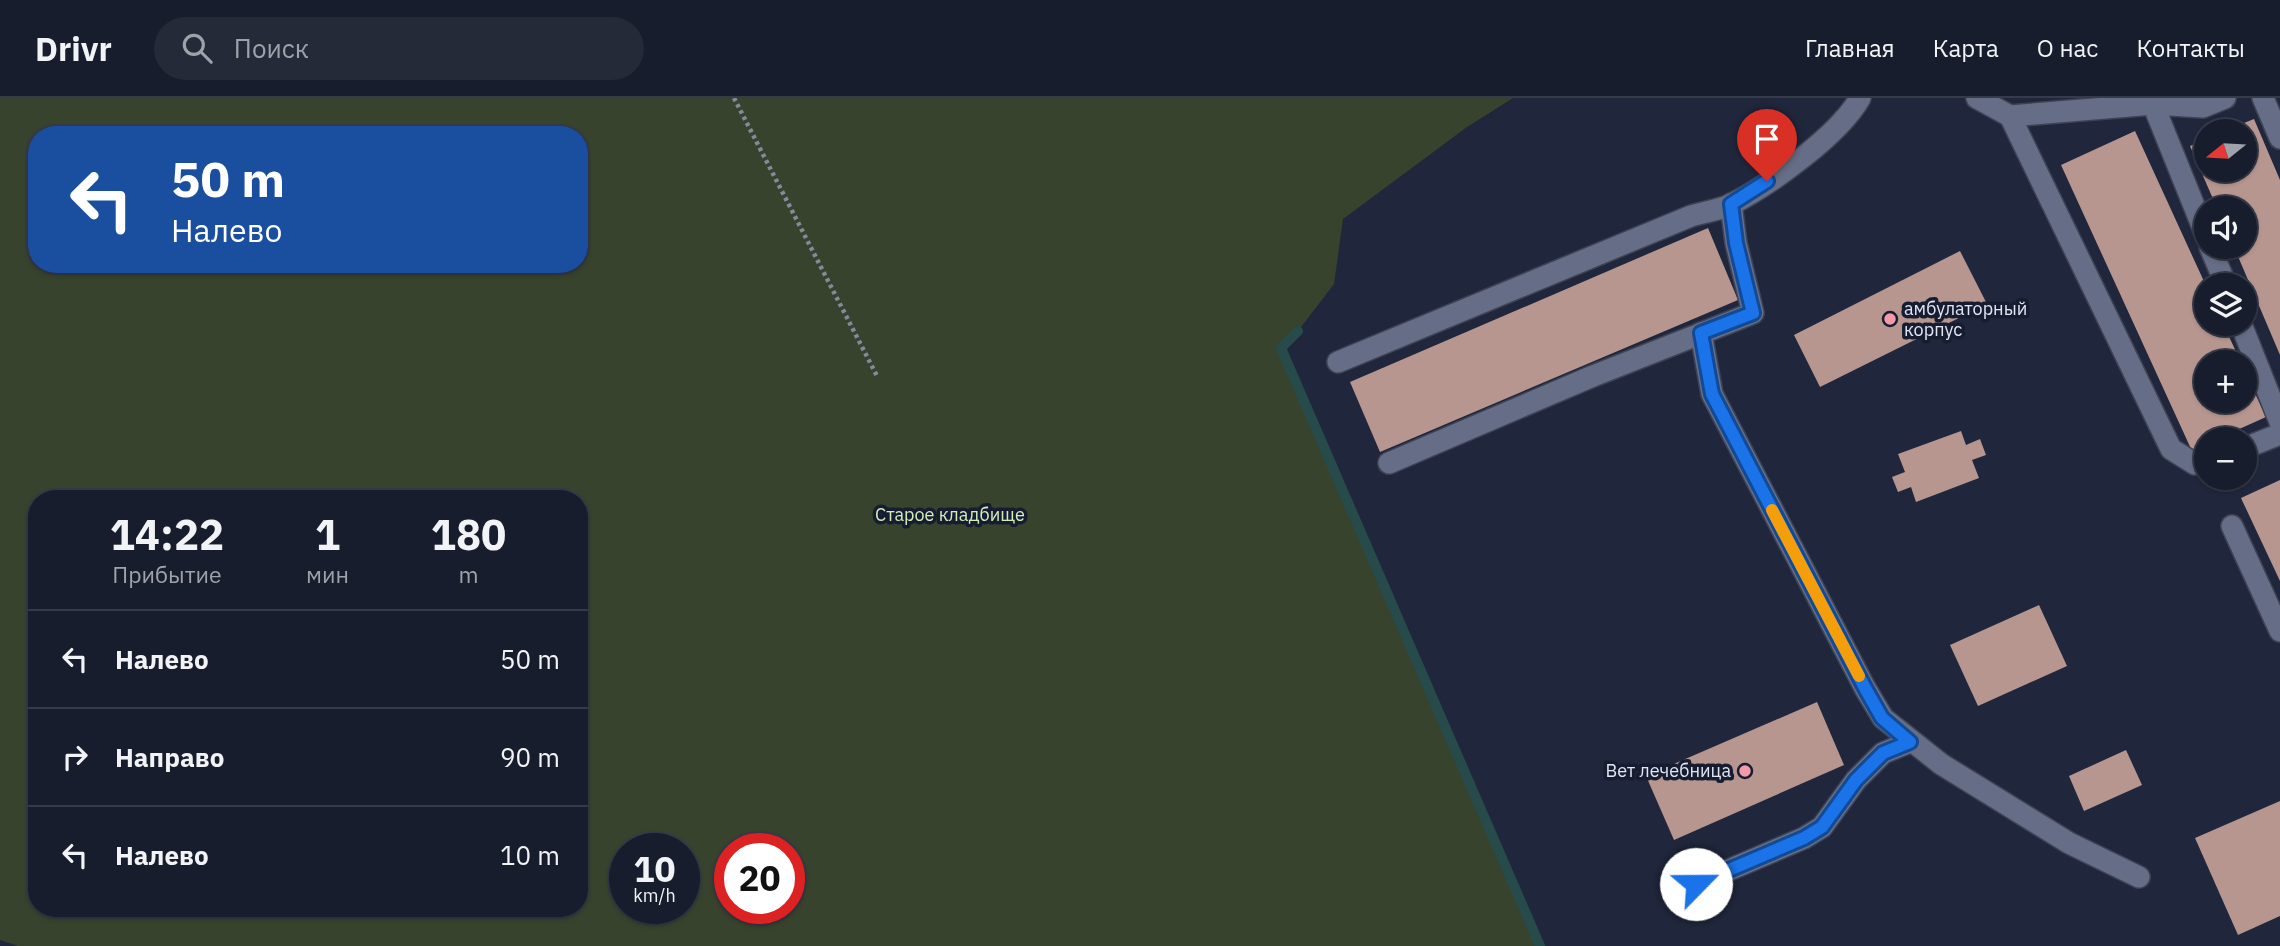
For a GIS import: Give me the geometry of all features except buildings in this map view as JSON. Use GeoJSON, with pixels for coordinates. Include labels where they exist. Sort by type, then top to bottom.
{"type":"FeatureCollection","features":[{"type":"Feature","properties":{"kind":"lane"},"geometry":{"type":"LineString","coordinates":[[1338,362],[1691,216],[1731,204],[1823,142],[1854,109],[1860,98]]}},
{"type":"Feature","properties":{"kind":"lane"},"geometry":{"type":"LineString","coordinates":[[1978,98],[2010,116],[2153,104],[2203,107],[2225,98]]}},
{"type":"Feature","properties":{"kind":"lane"},"geometry":{"type":"LineString","coordinates":[[2263,98],[2280,138]]}},
{"type":"Feature","properties":{"kind":"lane"},"geometry":{"type":"LineString","coordinates":[[2153,104],[2194,206]]}},
{"type":"Feature","properties":{"kind":"lane"},"geometry":{"type":"LineString","coordinates":[[2010,116],[2171,449],[2194,463]]}},
{"type":"Feature","properties":{"kind":"lane"},"geometry":{"type":"LineString","coordinates":[[1390,463],[1593,376],[1753,313],[1736,243],[1731,204]]}},
{"type":"Feature","properties":{"kind":"lane"},"geometry":{"type":"LineString","coordinates":[[1701,333],[1712,394],[1882,718],[1941,764],[2069,843],[2139,877]]}},
{"type":"Feature","properties":{"kind":"lane"},"geometry":{"type":"LineString","coordinates":[[2246,336],[2280,422]]}},
{"type":"Feature","properties":{"kind":"lane"},"geometry":{"type":"LineString","coordinates":[[2257,443],[2280,434]]}},
{"type":"Feature","properties":{"kind":"lane"},"geometry":{"type":"LineString","coordinates":[[2232,526],[2280,631]]}},
{"type":"Feature","properties":{"kind":"lane"},"geometry":{"type":"LineString","coordinates":[[1696,884],[1804,838],[1822,827],[1856,780],[1883,753],[1910,742]]}},
{"type":"Feature","properties":{"kind":"path"},"geometry":{"type":"LineString","coordinates":[[734,98],[878,379]]}},
{"type":"Feature","properties":{"kind":"green space","name":"Старое кладбище"},"geometry":{"type":"Polygon","coordinates":[[[0,98],[1513,98],[1467,127],[1343,219],[1334,284],[1298,331],[1281,348],[1540,946],[18,946],[0,940],[0,98]]]}},
{"type":"Feature","properties":{"kind":"waterway"},"geometry":{"type":"LineString","coordinates":[[1298,331],[1281,348],[1540,946]]}},
{"type":"Feature","properties":{"kind":"slow traffic"},"geometry":{"type":"LineString","coordinates":[[1772,510],[1859,676]]}},
{"type":"Feature","properties":{"kind":"place","name":"амбулаторный корпус"},"geometry":{"type":"Point","coordinates":[1890,319]}},
{"type":"Feature","properties":{"kind":"place","name":"Вет лечебница"},"geometry":{"type":"Point","coordinates":[1745,771]}},
{"type":"Feature","properties":{"kind":"route"},"geometry":{"type":"LineString","coordinates":[[1696,884],[1804,838],[1822,827],[1856,780],[1883,753],[1910,742],[1882,718],[1712,394],[1701,333],[1753,313],[1736,243],[1731,204],[1767,181]]}}]}
